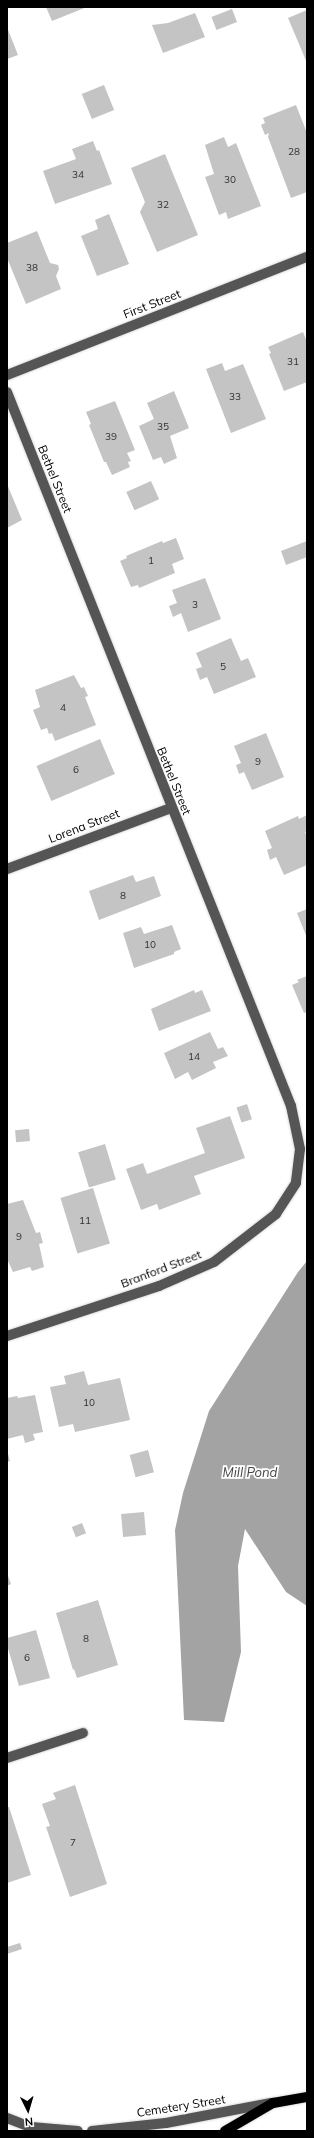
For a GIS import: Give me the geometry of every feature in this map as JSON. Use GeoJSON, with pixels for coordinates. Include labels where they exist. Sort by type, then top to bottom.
{"type":"FeatureCollection","features":[{"type":"Feature","properties":{"kind":"main road","name":"Cemetery Street"},"geometry":{"type":"LineString","coordinates":[[225,2131],[273,2103],[307,2097]]}},
{"type":"Feature","properties":{"kind":"street","name":"First Street"},"geometry":{"type":"LineString","coordinates":[[7,375],[307,257]]}},
{"type":"Feature","properties":{"kind":"street","name":"Bethel Street"},"geometry":{"type":"LineString","coordinates":[[7,392],[171,808],[291,1106],[300,1149],[296,1183]]}},
{"type":"Feature","properties":{"kind":"street","name":"Lorena Street"},"geometry":{"type":"LineString","coordinates":[[7,869],[171,808]]}},
{"type":"Feature","properties":{"kind":"street","name":"Branford Street"},"geometry":{"type":"LineString","coordinates":[[7,1336],[160,1286],[214,1262],[276,1214],[296,1183]]}},
{"type":"Feature","properties":{"kind":"street"},"geometry":{"type":"LineString","coordinates":[[7,1758],[84,1733]]}},
{"type":"Feature","properties":{"kind":"street","name":"Cemetery Street"},"geometry":{"type":"LineString","coordinates":[[92,2131],[166,2123],[273,2103]]}},
{"type":"Feature","properties":{"kind":"street"},"geometry":{"type":"LineString","coordinates":[[7,2118],[31,2127],[78,2131]]}},
{"type":"Feature","properties":{"kind":"water","name":"Mill Pond"},"geometry":{"type":"Polygon","coordinates":[[[307,1261],[307,1606],[286,1592],[245,1529],[238,1566],[241,1652],[224,1722],[184,1720],[175,1530],[183,1493],[209,1411],[298,1272],[307,1261]]]}},
{"type":"Feature","properties":{"kind":"building"},"geometry":{"type":"Polygon","coordinates":[[[46,7],[87,7],[52,21],[46,7]]]}},
{"type":"Feature","properties":{"kind":"building"},"geometry":{"type":"Polygon","coordinates":[[[232,9],[237,22],[216,30],[211,17],[232,9]]]}},
{"type":"Feature","properties":{"kind":"building"},"geometry":{"type":"Polygon","coordinates":[[[307,10],[307,63],[288,18],[307,10]]]}},
{"type":"Feature","properties":{"kind":"building"},"geometry":{"type":"Polygon","coordinates":[[[195,13],[205,37],[163,53],[152,25],[168,23],[195,13]]]}},
{"type":"Feature","properties":{"kind":"building"},"geometry":{"type":"Polygon","coordinates":[[[7,27],[18,55],[7,59],[7,27]]]}},
{"type":"Feature","properties":{"kind":"building"},"geometry":{"type":"Polygon","coordinates":[[[104,85],[114,110],[92,119],[82,94],[104,85]]]}},
{"type":"Feature","properties":{"kind":"building"},"geometry":{"type":"Polygon","coordinates":[[[296,105],[307,133],[307,192],[291,198],[268,137],[269,133],[265,135],[261,125],[265,123],[263,118],[296,105]]]}},
{"type":"Feature","properties":{"kind":"building"},"geometry":{"type":"Polygon","coordinates":[[[224,137],[228,147],[236,143],[261,206],[228,219],[226,212],[219,215],[205,177],[214,174],[205,145],[224,137]]]}},
{"type":"Feature","properties":{"kind":"building"},"geometry":{"type":"Polygon","coordinates":[[[93,141],[97,151],[99,150],[112,184],[55,204],[43,171],[76,159],[72,149],[93,141]]]}},
{"type":"Feature","properties":{"kind":"building"},"geometry":{"type":"Polygon","coordinates":[[[165,154],[198,235],[157,252],[140,212],[145,202],[131,168],[165,154]]]}},
{"type":"Feature","properties":{"kind":"building"},"geometry":{"type":"Polygon","coordinates":[[[109,214],[129,264],[97,276],[81,236],[98,229],[95,220],[109,214]]]}},
{"type":"Feature","properties":{"kind":"building"},"geometry":{"type":"Polygon","coordinates":[[[37,231],[50,263],[58,265],[59,269],[56,276],[61,289],[26,304],[7,258],[7,243],[37,231]]]}},
{"type":"Feature","properties":{"kind":"building"},"geometry":{"type":"Polygon","coordinates":[[[303,332],[307,342],[307,382],[284,391],[269,354],[271,353],[268,347],[303,332]]]}},
{"type":"Feature","properties":{"kind":"building"},"geometry":{"type":"Polygon","coordinates":[[[222,363],[225,371],[243,364],[266,419],[231,433],[206,369],[222,363]]]}},
{"type":"Feature","properties":{"kind":"building"},"geometry":{"type":"Polygon","coordinates":[[[174,391],[189,428],[170,436],[177,458],[164,464],[161,457],[153,460],[139,426],[154,419],[147,403],[174,391]]]}},
{"type":"Feature","properties":{"kind":"building"},"geometry":{"type":"Polygon","coordinates":[[[115,401],[135,450],[127,453],[131,461],[128,462],[130,467],[112,475],[106,462],[104,462],[89,425],[91,424],[86,412],[115,401]]]}},
{"type":"Feature","properties":{"kind":"building"},"geometry":{"type":"Polygon","coordinates":[[[151,481],[159,499],[134,510],[126,492],[151,481]]]}},
{"type":"Feature","properties":{"kind":"building"},"geometry":{"type":"Polygon","coordinates":[[[7,484],[22,520],[7,528],[7,484]]]}},
{"type":"Feature","properties":{"kind":"building"},"geometry":{"type":"Polygon","coordinates":[[[176,538],[184,559],[172,564],[175,573],[139,588],[138,585],[131,587],[120,561],[127,558],[126,556],[162,541],[163,543],[176,538]]]}},
{"type":"Feature","properties":{"kind":"building"},"geometry":{"type":"Polygon","coordinates":[[[307,541],[307,557],[286,565],[281,551],[307,541]]]}},
{"type":"Feature","properties":{"kind":"building"},"geometry":{"type":"Polygon","coordinates":[[[205,578],[221,619],[188,632],[181,613],[173,617],[169,606],[177,603],[172,590],[205,578]]]}},
{"type":"Feature","properties":{"kind":"building"},"geometry":{"type":"Polygon","coordinates":[[[231,638],[241,661],[248,658],[256,677],[214,694],[207,677],[200,680],[196,669],[202,667],[196,653],[231,638]]]}},
{"type":"Feature","properties":{"kind":"building"},"geometry":{"type":"Polygon","coordinates":[[[74,675],[81,688],[84,687],[88,696],[85,697],[96,725],[55,741],[52,733],[49,734],[47,728],[41,730],[33,710],[40,707],[35,690],[74,675]]]}},
{"type":"Feature","properties":{"kind":"building"},"geometry":{"type":"Polygon","coordinates":[[[266,733],[284,777],[252,790],[244,772],[239,774],[236,765],[241,763],[234,746],[266,733]]]}},
{"type":"Feature","properties":{"kind":"building"},"geometry":{"type":"Polygon","coordinates":[[[100,739],[115,774],[51,801],[36,766],[100,739]]]}},
{"type":"Feature","properties":{"kind":"building"},"geometry":{"type":"Polygon","coordinates":[[[307,815],[307,831],[305,832],[307,836],[307,865],[284,875],[276,857],[270,860],[267,850],[272,848],[265,831],[298,816],[299,819],[307,815]]]}},
{"type":"Feature","properties":{"kind":"building"},"geometry":{"type":"Polygon","coordinates":[[[133,875],[136,882],[154,876],[161,896],[99,920],[89,891],[133,875]]]}},
{"type":"Feature","properties":{"kind":"building"},"geometry":{"type":"Polygon","coordinates":[[[307,909],[307,938],[297,913],[307,909]]]}},
{"type":"Feature","properties":{"kind":"building"},"geometry":{"type":"Polygon","coordinates":[[[172,925],[181,949],[174,952],[174,954],[134,968],[123,933],[141,927],[144,934],[172,925]]]}},
{"type":"Feature","properties":{"kind":"building"},"geometry":{"type":"Polygon","coordinates":[[[307,976],[307,1012],[304,1013],[292,985],[299,982],[297,980],[307,976]]]}},
{"type":"Feature","properties":{"kind":"building"},"geometry":{"type":"Polygon","coordinates":[[[194,990],[195,993],[202,990],[211,1011],[159,1031],[151,1009],[194,990]]]}},
{"type":"Feature","properties":{"kind":"building"},"geometry":{"type":"Polygon","coordinates":[[[210,1032],[218,1049],[223,1047],[228,1056],[213,1062],[216,1068],[192,1080],[188,1072],[175,1079],[164,1053],[210,1032]]]}},
{"type":"Feature","properties":{"kind":"building"},"geometry":{"type":"Polygon","coordinates":[[[247,1104],[252,1119],[241,1123],[237,1107],[247,1104]]]}},
{"type":"Feature","properties":{"kind":"building"},"geometry":{"type":"Polygon","coordinates":[[[230,1116],[245,1158],[194,1176],[201,1194],[159,1210],[157,1204],[141,1210],[126,1169],[143,1163],[147,1174],[205,1153],[196,1128],[230,1116]]]}},
{"type":"Feature","properties":{"kind":"building"},"geometry":{"type":"Polygon","coordinates":[[[29,1129],[30,1141],[16,1142],[15,1130],[29,1129]]]}},
{"type":"Feature","properties":{"kind":"building"},"geometry":{"type":"Polygon","coordinates":[[[105,1144],[116,1179],[89,1188],[78,1152],[105,1144]]]}},
{"type":"Feature","properties":{"kind":"building"},"geometry":{"type":"Polygon","coordinates":[[[93,1188],[110,1243],[77,1253],[60,1198],[93,1188]]]}},
{"type":"Feature","properties":{"kind":"building"},"geometry":{"type":"Polygon","coordinates":[[[23,1200],[36,1233],[40,1232],[43,1243],[39,1244],[44,1267],[32,1271],[30,1267],[13,1272],[7,1259],[7,1204],[23,1200]]]}},
{"type":"Feature","properties":{"kind":"building"},"geometry":{"type":"Polygon","coordinates":[[[84,1371],[88,1385],[120,1378],[130,1420],[75,1432],[73,1424],[59,1427],[50,1387],[66,1384],[64,1376],[84,1371]]]}},
{"type":"Feature","properties":{"kind":"building"},"geometry":{"type":"Polygon","coordinates":[[[35,1395],[43,1432],[33,1434],[35,1440],[25,1443],[23,1435],[7,1439],[7,1398],[35,1395]]]}},
{"type":"Feature","properties":{"kind":"building"},"geometry":{"type":"Polygon","coordinates":[[[7,1450],[10,1461],[7,1462],[7,1450]]]}},
{"type":"Feature","properties":{"kind":"building"},"geometry":{"type":"Polygon","coordinates":[[[148,1450],[154,1472],[136,1477],[130,1455],[148,1450]]]}},
{"type":"Feature","properties":{"kind":"building"},"geometry":{"type":"Polygon","coordinates":[[[144,1512],[146,1535],[123,1537],[121,1514],[144,1512]]]}},
{"type":"Feature","properties":{"kind":"building"},"geometry":{"type":"Polygon","coordinates":[[[82,1523],[86,1533],[76,1537],[72,1527],[82,1523]]]}},
{"type":"Feature","properties":{"kind":"building"},"geometry":{"type":"Polygon","coordinates":[[[7,1573],[11,1584],[7,1586],[7,1573]]]}},
{"type":"Feature","properties":{"kind":"building"},"geometry":{"type":"Polygon","coordinates":[[[98,1600],[118,1665],[77,1678],[74,1669],[73,1670],[56,1613],[98,1600]]]}},
{"type":"Feature","properties":{"kind":"building"},"geometry":{"type":"Polygon","coordinates":[[[36,1630],[50,1678],[19,1686],[7,1645],[7,1638],[36,1630]]]}},
{"type":"Feature","properties":{"kind":"building"},"geometry":{"type":"Polygon","coordinates":[[[75,1785],[107,1884],[70,1897],[46,1827],[50,1826],[42,1804],[56,1799],[53,1793],[75,1785]]]}},
{"type":"Feature","properties":{"kind":"building"},"geometry":{"type":"Polygon","coordinates":[[[7,1807],[9,1807],[31,1875],[7,1883],[7,1807]]]}},
{"type":"Feature","properties":{"kind":"building"},"geometry":{"type":"Polygon","coordinates":[[[20,1943],[22,1949],[7,1954],[7,1947],[20,1943]]]}}]}
